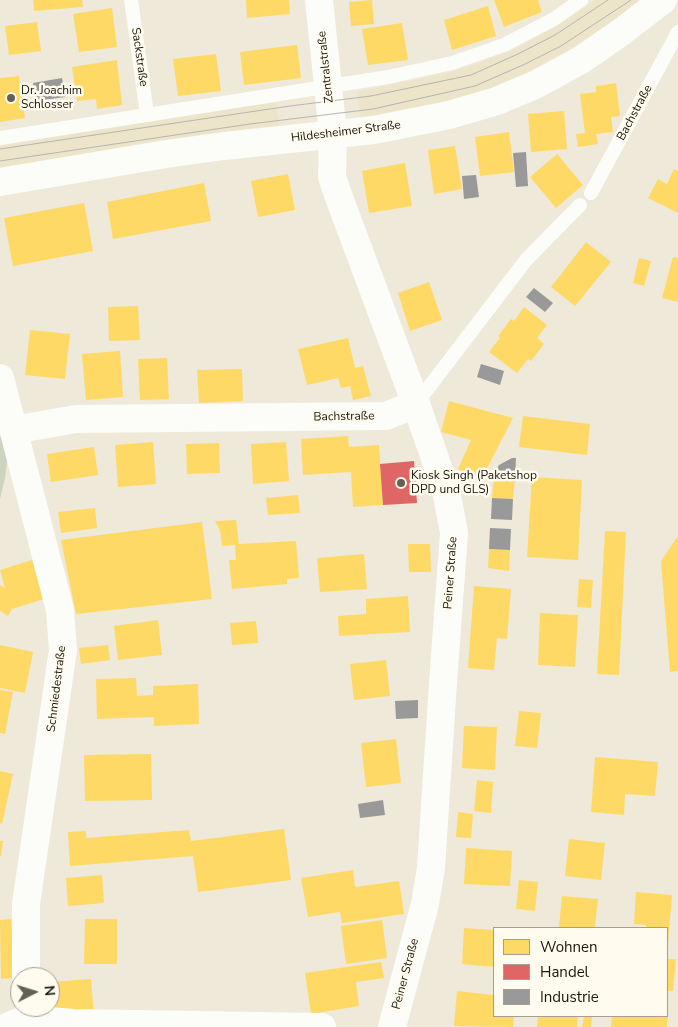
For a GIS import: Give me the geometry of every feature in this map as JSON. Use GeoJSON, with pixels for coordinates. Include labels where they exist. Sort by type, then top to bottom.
{"type":"FeatureCollection","features":[{"type":"Feature","properties":{"kind":"street","name":"Zentralstraße"},"geometry":{"type":"LineString","coordinates":[[319,0],[333,134]]}},
{"type":"Feature","properties":{"kind":"street","name":"Hildesheimer Straße"},"geometry":{"type":"LineString","coordinates":[[0,182],[166,154],[374,130],[449,115],[498,101],[537,84],[581,60],[663,0]]}},
{"type":"Feature","properties":{"kind":"street","name":"Peiner Straße"},"geometry":{"type":"LineString","coordinates":[[333,134],[332,177],[336,192],[416,404],[446,490],[454,533],[431,868],[425,904],[392,1027]]}},
{"type":"Feature","properties":{"kind":"street","name":"Schmiedestraße"},"geometry":{"type":"LineString","coordinates":[[0,378],[60,610],[64,650],[26,904],[26,967]]}},
{"type":"Feature","properties":{"kind":"street","name":"Bachstraße"},"geometry":{"type":"LineString","coordinates":[[13,430],[76,419],[386,416],[416,404]]}},
{"type":"Feature","properties":{"kind":"street"},"geometry":{"type":"LineString","coordinates":[[20,1018],[73,1023],[322,1027]]}},
{"type":"Feature","properties":{"kind":"lane","name":"Sackstraße"},"geometry":{"type":"LineString","coordinates":[[131,0],[147,114]]}},
{"type":"Feature","properties":{"kind":"lane"},"geometry":{"type":"LineString","coordinates":[[0,138],[328,86],[452,63],[504,45],[554,19],[582,0]]}},
{"type":"Feature","properties":{"kind":"lane","name":"Bachstraße"},"geometry":{"type":"LineString","coordinates":[[591,194],[678,32]]}},
{"type":"Feature","properties":{"kind":"lane"},"geometry":{"type":"LineString","coordinates":[[416,404],[526,260],[580,205]]}},
{"type":"Feature","properties":{"kind":"shaded area"},"geometry":{"type":"Polygon","coordinates":[[[595,0],[637,0],[639,4],[571,48],[526,73],[479,93],[439,103],[360,117],[357,92],[443,74],[474,65],[521,46],[566,20],[595,0]]]}},
{"type":"Feature","properties":{"kind":"shaded area"},"geometry":{"type":"Polygon","coordinates":[[[276,103],[280,129],[0,171],[0,146],[248,105],[276,103]]]}},
{"type":"Feature","properties":{"kind":"green space"},"geometry":{"type":"Polygon","coordinates":[[[0,428],[9,445],[0,499],[0,428]]]}},
{"type":"Feature","properties":{"kind":"building: Wohnen"},"geometry":{"type":"Polygon","coordinates":[[[33,0],[82,0],[83,7],[34,11],[33,0]]]}},
{"type":"Feature","properties":{"kind":"building: Wohnen"},"geometry":{"type":"Polygon","coordinates":[[[246,0],[289,0],[290,14],[247,18],[246,0]]]}},
{"type":"Feature","properties":{"kind":"building: Wohnen"},"geometry":{"type":"Polygon","coordinates":[[[372,0],[374,24],[351,26],[349,2],[372,0]]]}},
{"type":"Feature","properties":{"kind":"building: Wohnen"},"geometry":{"type":"Polygon","coordinates":[[[494,0],[538,0],[542,12],[504,27],[494,0]]]}},
{"type":"Feature","properties":{"kind":"building: Wohnen"},"geometry":{"type":"Polygon","coordinates":[[[488,6],[496,36],[452,50],[444,20],[488,6]]]}},
{"type":"Feature","properties":{"kind":"building: Wohnen"},"geometry":{"type":"Polygon","coordinates":[[[112,8],[117,47],[79,52],[73,14],[112,8]]]}},
{"type":"Feature","properties":{"kind":"building: Wohnen"},"geometry":{"type":"Polygon","coordinates":[[[37,22],[41,51],[9,55],[5,26],[37,22]]]}},
{"type":"Feature","properties":{"kind":"building: Wohnen"},"geometry":{"type":"Polygon","coordinates":[[[402,23],[408,60],[368,65],[362,29],[402,23]]]}},
{"type":"Feature","properties":{"kind":"building: Wohnen"},"geometry":{"type":"Polygon","coordinates":[[[297,45],[301,78],[244,85],[240,52],[297,45]]]}},
{"type":"Feature","properties":{"kind":"building: Wohnen"},"geometry":{"type":"Polygon","coordinates":[[[216,54],[221,91],[178,96],[173,59],[216,54]]]}},
{"type":"Feature","properties":{"kind":"building: Wohnen"},"geometry":{"type":"Polygon","coordinates":[[[117,60],[122,105],[97,109],[96,99],[77,101],[72,67],[117,60]]]}},
{"type":"Feature","properties":{"kind":"building: Wohnen","name":"Dr. Joachim Schlosser"},"geometry":{"type":"Polygon","coordinates":[[[19,76],[25,118],[0,122],[0,78],[19,76]]]}},
{"type":"Feature","properties":{"kind":"building: Wohnen"},"geometry":{"type":"Polygon","coordinates":[[[616,83],[620,116],[611,117],[613,132],[596,134],[598,144],[578,147],[576,134],[585,133],[580,94],[596,92],[596,86],[616,83]]]}},
{"type":"Feature","properties":{"kind":"building: Wohnen"},"geometry":{"type":"Polygon","coordinates":[[[564,111],[567,149],[531,152],[528,114],[564,111]]]}},
{"type":"Feature","properties":{"kind":"building: Wohnen"},"geometry":{"type":"Polygon","coordinates":[[[509,132],[514,172],[480,176],[475,137],[509,132]]]}},
{"type":"Feature","properties":{"kind":"building: Wohnen"},"geometry":{"type":"Polygon","coordinates":[[[455,146],[462,189],[434,194],[428,150],[455,146]]]}},
{"type":"Feature","properties":{"kind":"building: Wohnen"},"geometry":{"type":"Polygon","coordinates":[[[557,154],[583,185],[556,208],[530,177],[557,154]]]}},
{"type":"Feature","properties":{"kind":"building: Wohnen"},"geometry":{"type":"Polygon","coordinates":[[[405,163],[412,206],[369,213],[362,171],[405,163]]]}},
{"type":"Feature","properties":{"kind":"building: Wohnen"},"geometry":{"type":"Polygon","coordinates":[[[674,169],[678,171],[678,213],[648,198],[658,179],[667,184],[674,169]]]}},
{"type":"Feature","properties":{"kind":"building: Wohnen"},"geometry":{"type":"Polygon","coordinates":[[[288,174],[295,210],[258,217],[251,181],[288,174]]]}},
{"type":"Feature","properties":{"kind":"building: Wohnen"},"geometry":{"type":"Polygon","coordinates":[[[204,183],[211,221],[113,239],[107,202],[204,183]]]}},
{"type":"Feature","properties":{"kind":"building: Wohnen"},"geometry":{"type":"Polygon","coordinates":[[[84,203],[93,251],[13,266],[4,218],[84,203]]]}},
{"type":"Feature","properties":{"kind":"building: Wohnen"},"geometry":{"type":"Polygon","coordinates":[[[586,242],[611,262],[575,306],[551,287],[586,242]]]}},
{"type":"Feature","properties":{"kind":"building: Wohnen"},"geometry":{"type":"Polygon","coordinates":[[[673,257],[678,258],[678,302],[662,298],[673,257]]]}},
{"type":"Feature","properties":{"kind":"building: Wohnen"},"geometry":{"type":"Polygon","coordinates":[[[639,258],[651,261],[644,286],[633,283],[639,258]]]}},
{"type":"Feature","properties":{"kind":"building: Wohnen"},"geometry":{"type":"Polygon","coordinates":[[[429,282],[442,320],[410,331],[398,293],[429,282]]]}},
{"type":"Feature","properties":{"kind":"building: Wohnen"},"geometry":{"type":"Polygon","coordinates":[[[138,306],[140,340],[109,341],[108,307],[138,306]]]}},
{"type":"Feature","properties":{"kind":"building: Wohnen"},"geometry":{"type":"Polygon","coordinates":[[[524,307],[547,325],[537,338],[544,344],[531,361],[528,359],[517,373],[489,352],[511,319],[514,321],[524,307]]]}},
{"type":"Feature","properties":{"kind":"building: Wohnen"},"geometry":{"type":"Polygon","coordinates":[[[30,330],[70,334],[65,379],[25,375],[30,330]]]}},
{"type":"Feature","properties":{"kind":"building: Wohnen"},"geometry":{"type":"Polygon","coordinates":[[[348,338],[355,368],[363,366],[371,396],[353,400],[350,386],[341,388],[338,378],[307,385],[298,349],[348,338]]]}},
{"type":"Feature","properties":{"kind":"building: Wohnen"},"geometry":{"type":"Polygon","coordinates":[[[120,351],[123,397],[86,400],[82,354],[120,351]]]}},
{"type":"Feature","properties":{"kind":"building: Wohnen"},"geometry":{"type":"Polygon","coordinates":[[[167,358],[169,399],[140,400],[138,359],[167,358]]]}},
{"type":"Feature","properties":{"kind":"building: Wohnen"},"geometry":{"type":"Polygon","coordinates":[[[242,369],[243,401],[199,403],[197,370],[242,369]]]}},
{"type":"Feature","properties":{"kind":"building: Wohnen"},"geometry":{"type":"Polygon","coordinates":[[[449,401],[513,418],[481,480],[458,469],[471,440],[441,432],[449,401]]]}},
{"type":"Feature","properties":{"kind":"building: Wohnen"},"geometry":{"type":"Polygon","coordinates":[[[523,416],[590,424],[587,455],[519,447],[523,416]]]}},
{"type":"Feature","properties":{"kind":"building: Wohnen"},"geometry":{"type":"Polygon","coordinates":[[[348,436],[349,447],[379,445],[383,505],[353,507],[351,472],[303,475],[301,439],[348,436]]]}},
{"type":"Feature","properties":{"kind":"building: Wohnen"},"geometry":{"type":"Polygon","coordinates":[[[153,442],[156,484],[118,487],[115,445],[153,442]]]}},
{"type":"Feature","properties":{"kind":"building: Wohnen"},"geometry":{"type":"Polygon","coordinates":[[[286,442],[289,481],[253,484],[251,444],[286,442]]]}},
{"type":"Feature","properties":{"kind":"building: Wohnen"},"geometry":{"type":"Polygon","coordinates":[[[219,443],[220,473],[187,474],[186,444],[219,443]]]}},
{"type":"Feature","properties":{"kind":"building: Wohnen"},"geometry":{"type":"Polygon","coordinates":[[[94,447],[98,475],[51,482],[47,454],[94,447]]]}},
{"type":"Feature","properties":{"kind":"building: Wohnen"},"geometry":{"type":"Polygon","coordinates":[[[494,477],[515,479],[513,499],[492,498],[494,477]]]}},
{"type":"Feature","properties":{"kind":"building: Wohnen"},"geometry":{"type":"Polygon","coordinates":[[[532,477],[582,480],[578,560],[527,557],[532,477]]]}},
{"type":"Feature","properties":{"kind":"building: Wohnen"},"geometry":{"type":"Polygon","coordinates":[[[298,495],[300,513],[268,515],[266,498],[298,495]]]}},
{"type":"Feature","properties":{"kind":"building: Wohnen"},"geometry":{"type":"Polygon","coordinates":[[[95,508],[97,528],[61,533],[58,512],[95,508]]]}},
{"type":"Feature","properties":{"kind":"building: Wohnen"},"geometry":{"type":"Polygon","coordinates":[[[236,520],[239,544],[296,541],[299,578],[287,579],[287,584],[232,589],[229,560],[236,560],[235,545],[222,546],[220,530],[215,521],[236,520]]]}},
{"type":"Feature","properties":{"kind":"building: Wohnen"},"geometry":{"type":"Polygon","coordinates":[[[202,522],[212,599],[76,614],[61,540],[202,522]]]}},
{"type":"Feature","properties":{"kind":"building: Wohnen"},"geometry":{"type":"Polygon","coordinates":[[[605,531],[626,532],[619,675],[597,674],[605,531]]]}},
{"type":"Feature","properties":{"kind":"building: Wohnen"},"geometry":{"type":"Polygon","coordinates":[[[678,536],[678,671],[670,672],[661,561],[678,536]]]}},
{"type":"Feature","properties":{"kind":"building: Wohnen"},"geometry":{"type":"Polygon","coordinates":[[[408,544],[430,544],[431,572],[409,572],[408,544]]]}},
{"type":"Feature","properties":{"kind":"building: Wohnen"},"geometry":{"type":"Polygon","coordinates":[[[489,549],[510,550],[509,571],[488,568],[489,549]]]}},
{"type":"Feature","properties":{"kind":"building: Wohnen"},"geometry":{"type":"Polygon","coordinates":[[[364,554],[367,589],[320,592],[317,558],[364,554]]]}},
{"type":"Feature","properties":{"kind":"building: Wohnen"},"geometry":{"type":"Polygon","coordinates":[[[32,560],[44,599],[12,609],[8,616],[0,611],[0,585],[5,588],[0,570],[32,560]]]}},
{"type":"Feature","properties":{"kind":"building: Wohnen"},"geometry":{"type":"Polygon","coordinates":[[[579,579],[593,580],[591,608],[577,607],[579,579]]]}},
{"type":"Feature","properties":{"kind":"building: Wohnen"},"geometry":{"type":"Polygon","coordinates":[[[474,586],[511,589],[507,639],[497,638],[494,670],[468,668],[474,586]]]}},
{"type":"Feature","properties":{"kind":"building: Wohnen"},"geometry":{"type":"Polygon","coordinates":[[[408,596],[410,632],[339,636],[338,616],[366,614],[366,599],[408,596]]]}},
{"type":"Feature","properties":{"kind":"building: Wohnen"},"geometry":{"type":"Polygon","coordinates":[[[540,613],[578,615],[575,667],[538,665],[540,613]]]}},
{"type":"Feature","properties":{"kind":"building: Wohnen"},"geometry":{"type":"Polygon","coordinates":[[[158,620],[162,655],[118,660],[114,626],[158,620]]]}},
{"type":"Feature","properties":{"kind":"building: Wohnen"},"geometry":{"type":"Polygon","coordinates":[[[256,621],[258,643],[232,645],[230,623],[256,621]]]}},
{"type":"Feature","properties":{"kind":"building: Wohnen"},"geometry":{"type":"Polygon","coordinates":[[[0,645],[33,652],[25,693],[0,688],[0,645]]]}},
{"type":"Feature","properties":{"kind":"building: Wohnen"},"geometry":{"type":"Polygon","coordinates":[[[108,645],[110,660],[81,664],[79,648],[108,645]]]}},
{"type":"Feature","properties":{"kind":"building: Wohnen"},"geometry":{"type":"Polygon","coordinates":[[[386,660],[390,696],[354,700],[350,664],[386,660]]]}},
{"type":"Feature","properties":{"kind":"building: Wohnen"},"geometry":{"type":"Polygon","coordinates":[[[136,678],[137,696],[153,695],[153,686],[198,684],[199,724],[154,726],[154,717],[97,719],[96,679],[136,678]]]}},
{"type":"Feature","properties":{"kind":"building: Wohnen"},"geometry":{"type":"Polygon","coordinates":[[[0,690],[13,692],[5,734],[0,733],[0,690]]]}},
{"type":"Feature","properties":{"kind":"building: Wohnen"},"geometry":{"type":"Polygon","coordinates":[[[519,711],[541,713],[537,748],[515,746],[519,711]]]}},
{"type":"Feature","properties":{"kind":"building: Wohnen"},"geometry":{"type":"Polygon","coordinates":[[[464,726],[497,727],[495,770],[462,768],[464,726]]]}},
{"type":"Feature","properties":{"kind":"building: Wohnen"},"geometry":{"type":"Polygon","coordinates":[[[396,739],[401,783],[366,787],[361,743],[396,739]]]}},
{"type":"Feature","properties":{"kind":"building: Wohnen"},"geometry":{"type":"Polygon","coordinates":[[[151,754],[152,800],[85,801],[84,755],[151,754]]]}},
{"type":"Feature","properties":{"kind":"building: Wohnen"},"geometry":{"type":"Polygon","coordinates":[[[595,757],[658,762],[655,796],[625,794],[624,815],[591,812],[595,757]]]}},
{"type":"Feature","properties":{"kind":"building: Wohnen"},"geometry":{"type":"Polygon","coordinates":[[[0,771],[13,774],[2,824],[0,823],[0,771]]]}},
{"type":"Feature","properties":{"kind":"building: Wohnen"},"geometry":{"type":"Polygon","coordinates":[[[477,780],[493,782],[491,813],[474,811],[477,780]]]}},
{"type":"Feature","properties":{"kind":"building: Wohnen"},"geometry":{"type":"Polygon","coordinates":[[[458,812],[473,814],[471,838],[456,837],[458,812]]]}},
{"type":"Feature","properties":{"kind":"building: Wohnen"},"geometry":{"type":"Polygon","coordinates":[[[284,829],[291,880],[198,892],[193,856],[70,866],[68,832],[86,831],[86,838],[189,830],[191,841],[284,829]]]}},
{"type":"Feature","properties":{"kind":"building: Wohnen"},"geometry":{"type":"Polygon","coordinates":[[[569,839],[605,843],[601,880],[565,876],[569,839]]]}},
{"type":"Feature","properties":{"kind":"building: Wohnen"},"geometry":{"type":"Polygon","coordinates":[[[0,841],[3,841],[1,856],[0,856],[0,841]]]}},
{"type":"Feature","properties":{"kind":"building: Wohnen"},"geometry":{"type":"Polygon","coordinates":[[[466,848],[512,851],[510,886],[464,884],[466,848]]]}},
{"type":"Feature","properties":{"kind":"building: Wohnen"},"geometry":{"type":"Polygon","coordinates":[[[353,870],[355,887],[399,881],[404,914],[342,923],[340,912],[308,917],[301,878],[353,870]]]}},
{"type":"Feature","properties":{"kind":"building: Wohnen"},"geometry":{"type":"Polygon","coordinates":[[[102,875],[104,903],[68,906],[66,878],[102,875]]]}},
{"type":"Feature","properties":{"kind":"building: Wohnen"},"geometry":{"type":"Polygon","coordinates":[[[519,880],[538,882],[535,911],[516,909],[519,880]]]}},
{"type":"Feature","properties":{"kind":"building: Wohnen"},"geometry":{"type":"Polygon","coordinates":[[[636,892],[672,895],[668,943],[668,927],[646,927],[646,925],[634,924],[636,892]]]}},
{"type":"Feature","properties":{"kind":"building: Wohnen"},"geometry":{"type":"Polygon","coordinates":[[[562,896],[598,899],[595,927],[559,927],[562,896]]]}},
{"type":"Feature","properties":{"kind":"building: Wohnen"},"geometry":{"type":"Polygon","coordinates":[[[11,919],[14,967],[10,967],[10,978],[1,979],[0,920],[11,919]]]}},
{"type":"Feature","properties":{"kind":"building: Wohnen"},"geometry":{"type":"Polygon","coordinates":[[[85,919],[117,919],[117,964],[84,964],[85,919]]]}},
{"type":"Feature","properties":{"kind":"building: Wohnen"},"geometry":{"type":"Polygon","coordinates":[[[382,920],[387,958],[346,964],[341,926],[382,920]]]}},
{"type":"Feature","properties":{"kind":"building: Wohnen"},"geometry":{"type":"Polygon","coordinates":[[[464,928],[493,930],[493,967],[462,964],[464,928]]]}},
{"type":"Feature","properties":{"kind":"building: Wohnen"},"geometry":{"type":"Polygon","coordinates":[[[668,959],[676,959],[673,991],[668,991],[668,959]]]}},
{"type":"Feature","properties":{"kind":"building: Wohnen"},"geometry":{"type":"Polygon","coordinates":[[[381,962],[384,978],[356,982],[359,1006],[311,1014],[305,973],[381,962]]]}},
{"type":"Feature","properties":{"kind":"building: Wohnen"},"geometry":{"type":"Polygon","coordinates":[[[91,979],[94,1016],[60,1009],[60,981],[91,979]]]}},
{"type":"Feature","properties":{"kind":"building: Wohnen"},"geometry":{"type":"Polygon","coordinates":[[[457,991],[493,995],[493,1017],[514,1017],[513,1027],[454,1026],[457,991]]]}},
{"type":"Feature","properties":{"kind":"building: Wohnen"},"geometry":{"type":"Polygon","coordinates":[[[538,1017],[578,1017],[577,1027],[537,1027],[538,1017]]]}},
{"type":"Feature","properties":{"kind":"building: Wohnen"},"geometry":{"type":"Polygon","coordinates":[[[584,1017],[592,1017],[591,1027],[582,1027],[584,1017]]]}},
{"type":"Feature","properties":{"kind":"building: Wohnen"},"geometry":{"type":"Polygon","coordinates":[[[612,1017],[668,1017],[667,1027],[611,1027],[612,1017]]]}},
{"type":"Feature","properties":{"kind":"building: Handel"},"geometry":{"type":"Polygon","coordinates":[[[414,461],[417,503],[383,505],[380,464],[414,461]]]}},
{"type":"Feature","properties":{"kind":"building: Industrie"},"geometry":{"type":"Polygon","coordinates":[[[62,78],[65,97],[36,101],[33,83],[62,78]]]}},
{"type":"Feature","properties":{"kind":"building: Industrie"},"geometry":{"type":"Polygon","coordinates":[[[526,152],[528,186],[516,187],[513,153],[526,152]]]}},
{"type":"Feature","properties":{"kind":"building: Industrie"},"geometry":{"type":"Polygon","coordinates":[[[476,175],[479,197],[464,199],[462,176],[476,175]]]}},
{"type":"Feature","properties":{"kind":"building: Industrie"},"geometry":{"type":"Polygon","coordinates":[[[534,288],[553,303],[545,312],[526,297],[534,288]]]}},
{"type":"Feature","properties":{"kind":"building: Industrie"},"geometry":{"type":"Polygon","coordinates":[[[481,364],[504,371],[500,385],[477,377],[481,364]]]}},
{"type":"Feature","properties":{"kind":"building: Industrie"},"geometry":{"type":"Polygon","coordinates":[[[512,458],[516,458],[515,479],[493,477],[499,465],[512,458]]]}},
{"type":"Feature","properties":{"kind":"building: Industrie"},"geometry":{"type":"Polygon","coordinates":[[[492,498],[513,499],[512,520],[491,519],[492,498]]]}},
{"type":"Feature","properties":{"kind":"building: Industrie"},"geometry":{"type":"Polygon","coordinates":[[[490,528],[511,529],[510,550],[489,549],[490,528]]]}},
{"type":"Feature","properties":{"kind":"building: Industrie"},"geometry":{"type":"Polygon","coordinates":[[[418,700],[418,718],[396,719],[395,701],[418,700]]]}},
{"type":"Feature","properties":{"kind":"building: Industrie"},"geometry":{"type":"Polygon","coordinates":[[[383,800],[385,815],[360,818],[358,804],[383,800]]]}},
{"type":"Feature","properties":{"kind":"tram line"},"geometry":{"type":"LineString","coordinates":[[0,149],[290,106],[371,96],[471,75],[555,35],[608,0]]}},
{"type":"Feature","properties":{"kind":"tram line"},"geometry":{"type":"LineString","coordinates":[[0,161],[250,124],[373,109],[475,86],[561,46],[631,0]]}},
{"type":"Feature","properties":{"kind":"place","name":"Dr. Joachim Schlosser"},"geometry":{"type":"Point","coordinates":[11,98]}},
{"type":"Feature","properties":{"kind":"place","name":"Kiosk Singh (Paketshop DPD und GLS)"},"geometry":{"type":"Point","coordinates":[401,483]}}]}
